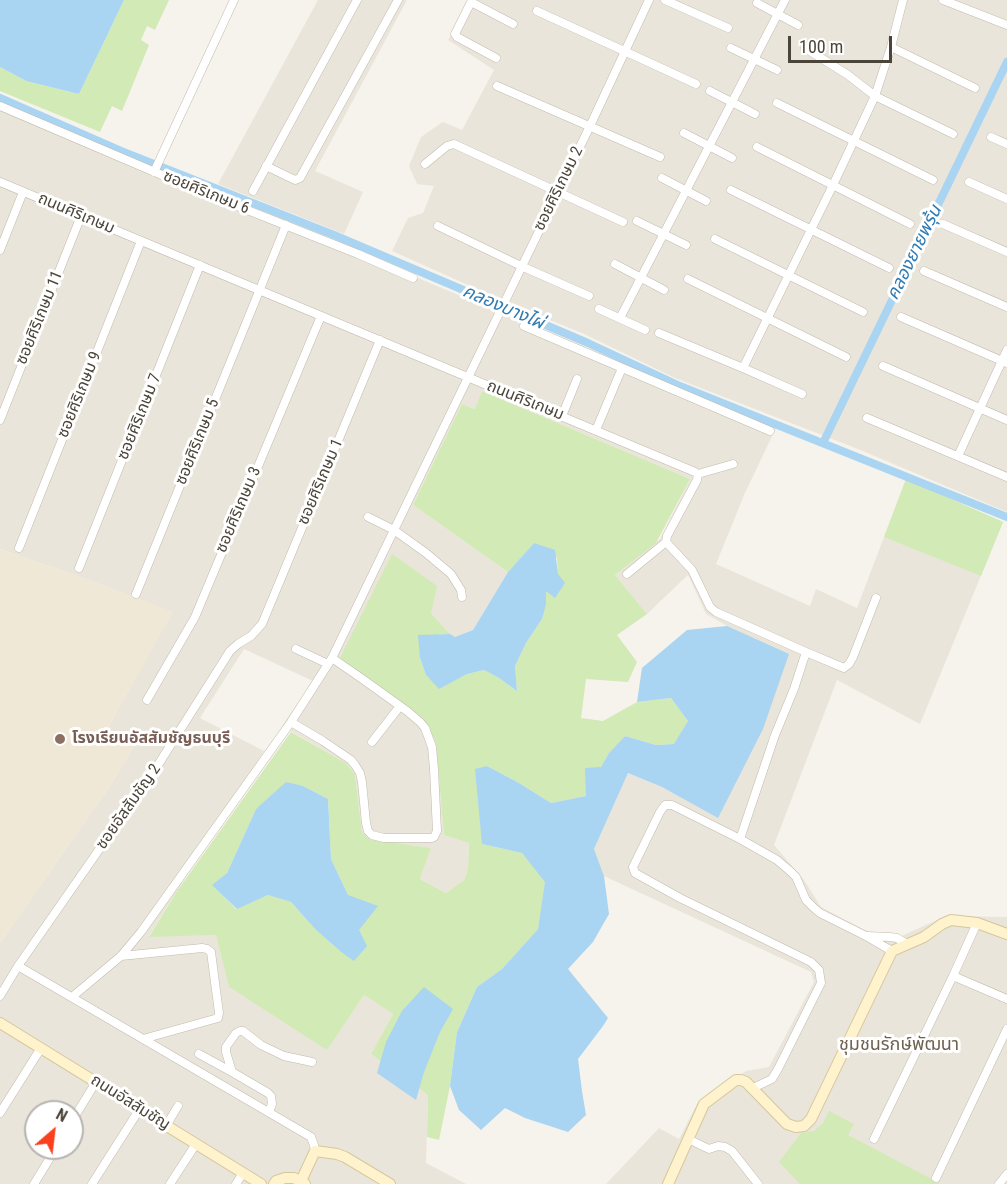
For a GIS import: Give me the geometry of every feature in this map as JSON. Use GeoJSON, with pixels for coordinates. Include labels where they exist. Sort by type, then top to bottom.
{"type":"FeatureCollection","features":[{"type":"Feature","properties":{"kind":"street"},"geometry":{"type":"LineString","coordinates":[[155,171],[234,0]]}},
{"type":"Feature","properties":{"kind":"street"},"geometry":{"type":"LineString","coordinates":[[253,191],[357,0]]}},
{"type":"Feature","properties":{"kind":"street"},"geometry":{"type":"LineString","coordinates":[[266,166],[295,180],[300,178],[398,0]]}},
{"type":"Feature","properties":{"kind":"street","name":"ซอยศิริเกษม 2"},"geometry":{"type":"LineString","coordinates":[[72,997],[121,956],[141,932],[291,722],[330,661],[649,0]]}},
{"type":"Feature","properties":{"kind":"street"},"geometry":{"type":"LineString","coordinates":[[665,0],[728,28]]}},
{"type":"Feature","properties":{"kind":"street"},"geometry":{"type":"LineString","coordinates":[[620,318],[785,0]]}},
{"type":"Feature","properties":{"kind":"street"},"geometry":{"type":"LineString","coordinates":[[743,368],[875,96],[903,0]]}},
{"type":"Feature","properties":{"kind":"street"},"geometry":{"type":"LineString","coordinates":[[943,0],[1007,25]]}},
{"type":"Feature","properties":{"kind":"street"},"geometry":{"type":"LineString","coordinates":[[496,58],[457,37],[456,30],[471,1],[513,24]]}},
{"type":"Feature","properties":{"kind":"street"},"geometry":{"type":"LineString","coordinates":[[757,3],[798,25]]}},
{"type":"Feature","properties":{"kind":"street"},"geometry":{"type":"LineString","coordinates":[[537,11],[696,84]]}},
{"type":"Feature","properties":{"kind":"street"},"geometry":{"type":"LineString","coordinates":[[891,47],[975,88]]}},
{"type":"Feature","properties":{"kind":"street"},"geometry":{"type":"LineString","coordinates":[[731,48],[777,70]]}},
{"type":"Feature","properties":{"kind":"street"},"geometry":{"type":"LineString","coordinates":[[805,48],[848,75],[875,96],[953,134]]}},
{"type":"Feature","properties":{"kind":"street"},"geometry":{"type":"LineString","coordinates":[[497,86],[660,157]]}},
{"type":"Feature","properties":{"kind":"street"},"geometry":{"type":"LineString","coordinates":[[710,91],[755,114]]}},
{"type":"Feature","properties":{"kind":"street"},"geometry":{"type":"LineString","coordinates":[[777,103],[933,180]]}},
{"type":"Feature","properties":{"kind":"street","name":"ซอยศิริเกษม 6"},"geometry":{"type":"LineString","coordinates":[[0,106],[413,278]]}},
{"type":"Feature","properties":{"kind":"street"},"geometry":{"type":"LineString","coordinates":[[684,133],[732,158]]}},
{"type":"Feature","properties":{"kind":"street"},"geometry":{"type":"LineString","coordinates":[[991,137],[1007,144]]}},
{"type":"Feature","properties":{"kind":"street"},"geometry":{"type":"LineString","coordinates":[[425,165],[447,146],[454,144],[624,222]]}},
{"type":"Feature","properties":{"kind":"street"},"geometry":{"type":"LineString","coordinates":[[757,147],[910,224]]}},
{"type":"Feature","properties":{"kind":"street"},"geometry":{"type":"LineString","coordinates":[[662,178],[706,201]]}},
{"type":"Feature","properties":{"kind":"street","name":"ถนนศิริเกษม"},"geometry":{"type":"LineString","coordinates":[[0,182],[698,474]]}},
{"type":"Feature","properties":{"kind":"street"},"geometry":{"type":"LineString","coordinates":[[969,182],[1007,199]]}},
{"type":"Feature","properties":{"kind":"street"},"geometry":{"type":"LineString","coordinates":[[730,190],[889,268]]}},
{"type":"Feature","properties":{"kind":"street"},"geometry":{"type":"LineString","coordinates":[[0,250],[23,192]]}},
{"type":"Feature","properties":{"kind":"street","name":"ซอยศิริเกษม 11"},"geometry":{"type":"LineString","coordinates":[[0,420],[81,216]]}},
{"type":"Feature","properties":{"kind":"street"},"geometry":{"type":"LineString","coordinates":[[638,220],[686,245]]}},
{"type":"Feature","properties":{"kind":"street"},"geometry":{"type":"LineString","coordinates":[[943,224],[1007,252]]}},
{"type":"Feature","properties":{"kind":"street","name":"ซอยศิริเกษม 5"},"geometry":{"type":"LineString","coordinates":[[136,594],[286,225]]}},
{"type":"Feature","properties":{"kind":"street"},"geometry":{"type":"LineString","coordinates":[[438,225],[589,296]]}},
{"type":"Feature","properties":{"kind":"street"},"geometry":{"type":"LineString","coordinates":[[715,239],[863,312]]}},
{"type":"Feature","properties":{"kind":"street","name":"ซอยศิริเกษม 9"},"geometry":{"type":"LineString","coordinates":[[19,549],[141,241]]}},
{"type":"Feature","properties":{"kind":"street"},"geometry":{"type":"LineString","coordinates":[[615,264],[664,290]]}},
{"type":"Feature","properties":{"kind":"street","name":"ซอยศิริเกษม 7"},"geometry":{"type":"LineString","coordinates":[[79,568],[200,266]]}},
{"type":"Feature","properties":{"kind":"street"},"geometry":{"type":"LineString","coordinates":[[924,271],[1007,307]]}},
{"type":"Feature","properties":{"kind":"street"},"geometry":{"type":"LineString","coordinates":[[688,279],[846,357]]}},
{"type":"Feature","properties":{"kind":"street"},"geometry":{"type":"LineString","coordinates":[[599,309],[645,330]]}},
{"type":"Feature","properties":{"kind":"street","name":"ซอยศิริเกษม 3"},"geometry":{"type":"LineString","coordinates":[[147,700],[195,617],[321,316]]}},
{"type":"Feature","properties":{"kind":"street"},"geometry":{"type":"LineString","coordinates":[[901,317],[1004,362]]}},
{"type":"Feature","properties":{"kind":"street"},"geometry":{"type":"LineString","coordinates":[[524,326],[770,431]]}},
{"type":"Feature","properties":{"kind":"street"},"geometry":{"type":"LineString","coordinates":[[658,333],[802,394]]}},
{"type":"Feature","properties":{"kind":"street","name":"ซอยศิริเกษม 1"},"geometry":{"type":"LineString","coordinates":[[262,624],[380,340]]}},
{"type":"Feature","properties":{"kind":"street"},"geometry":{"type":"LineString","coordinates":[[958,456],[1004,362],[1007,350]]}},
{"type":"Feature","properties":{"kind":"street"},"geometry":{"type":"LineString","coordinates":[[883,366],[1007,420]]}},
{"type":"Feature","properties":{"kind":"street"},"geometry":{"type":"LineString","coordinates":[[596,430],[622,368]]}},
{"type":"Feature","properties":{"kind":"street"},"geometry":{"type":"LineString","coordinates":[[562,416],[577,380]]}},
{"type":"Feature","properties":{"kind":"street"},"geometry":{"type":"LineString","coordinates":[[867,418],[1007,477]]}},
{"type":"Feature","properties":{"kind":"street"},"geometry":{"type":"LineString","coordinates":[[627,574],[666,542],[698,474],[732,464]]}},
{"type":"Feature","properties":{"kind":"street"},"geometry":{"type":"LineString","coordinates":[[368,517],[394,530],[426,552],[451,574],[461,590],[462,597]]}},
{"type":"Feature","properties":{"kind":"street"},"geometry":{"type":"LineString","coordinates":[[666,542],[692,570],[710,607],[716,612],[844,668],[853,657],[876,598]]}},
{"type":"Feature","properties":{"kind":"street","name":"ซอยอัสสัมชัญ 2"},"geometry":{"type":"LineString","coordinates":[[0,996],[18,966],[158,765],[230,651],[251,636],[262,624]]}},
{"type":"Feature","properties":{"kind":"street"},"geometry":{"type":"LineString","coordinates":[[291,722],[323,741],[355,765],[362,782],[366,823],[372,835],[384,838],[432,838],[437,831],[434,769],[430,741],[425,728],[400,706],[361,678],[330,661],[296,649]]}},
{"type":"Feature","properties":{"kind":"street"},"geometry":{"type":"LineString","coordinates":[[740,839],[806,652]]}},
{"type":"Feature","properties":{"kind":"street"},"geometry":{"type":"LineString","coordinates":[[372,742],[400,706]]}},
{"type":"Feature","properties":{"kind":"street"},"geometry":{"type":"LineString","coordinates":[[753,1088],[772,1079],[778,1069],[821,983],[819,970],[811,962],[637,875],[633,867],[665,805],[672,805],[769,855],[796,877],[806,900],[820,913],[892,951]]}},
{"type":"Feature","properties":{"kind":"street"},"geometry":{"type":"LineString","coordinates":[[668,1184],[704,1104],[736,1080],[746,1082],[753,1088],[787,1124],[796,1127],[804,1126],[811,1119],[892,951],[924,937],[951,920],[977,923],[1007,934]]}},
{"type":"Feature","properties":{"kind":"street"},"geometry":{"type":"LineString","coordinates":[[874,1139],[977,923]]}},
{"type":"Feature","properties":{"kind":"street"},"geometry":{"type":"LineString","coordinates":[[866,936],[897,938],[907,944]]}},
{"type":"Feature","properties":{"kind":"street"},"geometry":{"type":"LineString","coordinates":[[121,956],[202,948],[211,952],[218,1018],[143,1039]]}},
{"type":"Feature","properties":{"kind":"street"},"geometry":{"type":"LineString","coordinates":[[18,966],[310,1137],[315,1150],[303,1182],[294,1178],[285,1178],[274,1184]]}},
{"type":"Feature","properties":{"kind":"street"},"geometry":{"type":"LineString","coordinates":[[953,976],[1007,999]]}},
{"type":"Feature","properties":{"kind":"street","name":"ถนนอัสสัมชัญ"},"geometry":{"type":"LineString","coordinates":[[0,1023],[261,1184]]}},
{"type":"Feature","properties":{"kind":"street"},"geometry":{"type":"LineString","coordinates":[[936,1178],[1007,1029]]}},
{"type":"Feature","properties":{"kind":"street"},"geometry":{"type":"LineString","coordinates":[[232,1072],[226,1047],[240,1030],[277,1054],[312,1062]]}},
{"type":"Feature","properties":{"kind":"street"},"geometry":{"type":"LineString","coordinates":[[0,1113],[41,1048]]}},
{"type":"Feature","properties":{"kind":"street"},"geometry":{"type":"LineString","coordinates":[[199,1054],[272,1096],[269,1112]]}},
{"type":"Feature","properties":{"kind":"street"},"geometry":{"type":"LineString","coordinates":[[84,1102],[96,1082]]}},
{"type":"Feature","properties":{"kind":"street"},"geometry":{"type":"LineString","coordinates":[[166,1126],[178,1106]]}},
{"type":"Feature","properties":{"kind":"street"},"geometry":{"type":"LineString","coordinates":[[92,1184],[139,1110]]}},
{"type":"Feature","properties":{"kind":"street"},"geometry":{"type":"LineString","coordinates":[[688,1139],[709,1149],[718,1146],[732,1151],[758,1184]]}},
{"type":"Feature","properties":{"kind":"street"},"geometry":{"type":"LineString","coordinates":[[170,1184],[196,1144]]}},
{"type":"Feature","properties":{"kind":"street"},"geometry":{"type":"LineString","coordinates":[[315,1150],[345,1157],[390,1184]]}},
{"type":"Feature","properties":{"kind":"street"},"geometry":{"type":"LineString","coordinates":[[34,1184],[49,1160]]}},
{"type":"Feature","properties":{"kind":"street"},"geometry":{"type":"LineString","coordinates":[[236,1184],[243,1173]]}},
{"type":"Feature","properties":{"kind":"street"},"geometry":{"type":"LineString","coordinates":[[999,1184],[1007,1174]]}},
{"type":"Feature","properties":{"kind":"shaded area"},"geometry":{"type":"Polygon","coordinates":[[[318,0],[407,0],[315,171],[363,192],[344,234],[218,184],[318,0]]]}},
{"type":"Feature","properties":{"kind":"shaded area"},"geometry":{"type":"Polygon","coordinates":[[[470,0],[1007,0],[1007,512],[858,449],[675,378],[582,333],[510,304],[505,314],[776,428],[745,493],[716,564],[810,606],[816,589],[857,608],[906,479],[1003,522],[920,724],[837,680],[774,845],[804,880],[821,907],[888,942],[946,916],[1007,917],[1007,1184],[606,1184],[659,1128],[679,1139],[698,1102],[746,1071],[769,1067],[814,982],[811,972],[604,876],[594,849],[628,773],[662,787],[718,817],[727,626],[706,614],[688,575],[647,614],[615,575],[660,539],[690,479],[482,391],[476,409],[462,404],[413,505],[508,572],[473,630],[455,637],[431,613],[340,658],[427,724],[436,743],[444,835],[469,842],[468,869],[464,880],[446,893],[420,879],[431,848],[369,839],[362,832],[355,775],[346,763],[282,726],[313,681],[244,649],[200,718],[264,751],[149,936],[216,935],[229,987],[327,1049],[364,995],[393,1014],[371,1054],[428,1095],[426,1163],[466,1184],[0,1184],[0,943],[114,780],[133,747],[106,731],[172,612],[0,549],[0,104],[492,309],[497,298],[392,251],[408,218],[423,213],[434,186],[417,184],[409,166],[421,137],[443,122],[462,130],[494,70],[448,40],[470,0]]]}},
{"type":"Feature","properties":{"kind":"shaded area","name":"โรงเรียนอัสสัมชัญธนบุรี"},"geometry":{"type":"Polygon","coordinates":[[[0,549],[173,612],[106,731],[133,747],[114,780],[0,943],[0,549]]]}},
{"type":"Feature","properties":{"kind":"green space"},"geometry":{"type":"Polygon","coordinates":[[[124,0],[169,0],[155,30],[147,26],[141,40],[149,45],[122,111],[112,106],[100,132],[0,91],[0,67],[26,81],[79,94],[124,0]]]}},
{"type":"Feature","properties":{"kind":"green space"},"geometry":{"type":"Polygon","coordinates":[[[482,391],[690,479],[656,543],[615,575],[647,614],[617,635],[637,662],[628,682],[586,679],[581,718],[603,721],[637,702],[671,698],[688,721],[675,744],[656,745],[625,736],[609,753],[586,796],[551,803],[487,766],[482,844],[522,853],[546,882],[538,929],[502,969],[477,987],[457,1032],[450,1086],[439,1140],[427,1137],[428,1095],[371,1054],[393,1014],[364,995],[327,1050],[229,987],[216,935],[149,937],[177,891],[291,732],[346,763],[355,775],[362,832],[369,839],[431,848],[420,879],[446,893],[464,880],[468,869],[469,843],[444,835],[436,743],[427,724],[340,658],[392,554],[437,586],[431,613],[450,634],[439,634],[420,658],[426,675],[439,688],[467,674],[484,670],[517,691],[515,666],[526,643],[542,619],[546,590],[558,574],[557,558],[534,543],[508,572],[413,505],[462,404],[475,409],[482,391]],[[303,786],[256,809],[227,873],[213,885],[236,909],[268,895],[291,902],[316,930],[340,951],[359,930],[348,895],[331,859],[328,799],[303,786]]]}},
{"type":"Feature","properties":{"kind":"green space"},"geometry":{"type":"Polygon","coordinates":[[[906,479],[1003,522],[981,576],[884,537],[906,479]]]}},
{"type":"Feature","properties":{"kind":"green space"},"geometry":{"type":"Polygon","coordinates":[[[829,1111],[854,1124],[848,1135],[941,1184],[800,1184],[779,1162],[801,1133],[814,1131],[823,1123],[829,1111]]]}},
{"type":"Feature","properties":{"kind":"water"},"geometry":{"type":"Polygon","coordinates":[[[0,0],[124,0],[79,94],[26,81],[0,67],[0,0]]]}},
{"type":"Feature","properties":{"kind":"water"},"geometry":{"type":"Polygon","coordinates":[[[534,543],[555,550],[558,574],[565,583],[555,598],[546,591],[546,604],[542,619],[526,643],[515,666],[517,691],[484,670],[467,674],[439,689],[426,675],[420,658],[418,635],[450,634],[455,637],[473,630],[508,572],[534,543]]]}},
{"type":"Feature","properties":{"kind":"water"},"geometry":{"type":"Polygon","coordinates":[[[727,626],[789,654],[763,729],[718,818],[662,787],[628,773],[594,849],[604,876],[609,914],[593,942],[568,969],[608,1018],[578,1059],[586,1115],[568,1132],[525,1118],[505,1108],[481,1130],[459,1110],[450,1086],[457,1032],[477,987],[502,969],[538,929],[545,882],[522,853],[482,844],[475,769],[487,766],[551,803],[586,796],[585,768],[601,767],[609,753],[625,736],[656,745],[674,744],[688,721],[671,698],[637,702],[642,668],[687,630],[727,626]]]}},
{"type":"Feature","properties":{"kind":"water"},"geometry":{"type":"Polygon","coordinates":[[[286,782],[303,786],[328,799],[331,859],[348,895],[378,906],[359,930],[367,946],[354,961],[316,930],[291,902],[268,895],[237,909],[212,885],[227,873],[256,809],[286,782]]]}},
{"type":"Feature","properties":{"kind":"water"},"geometry":{"type":"Polygon","coordinates":[[[424,987],[453,1009],[440,1032],[416,1100],[377,1073],[386,1042],[402,1011],[424,987]]]}},
{"type":"Feature","properties":{"kind":"waterway","name":"คลองยายพรุ้น"},"geometry":{"type":"LineString","coordinates":[[823,443],[1007,62]]}},
{"type":"Feature","properties":{"kind":"waterway","name":"คลองบางไผ่"},"geometry":{"type":"LineString","coordinates":[[0,98],[121,151],[334,235],[588,343],[680,386],[1007,517]]}},
{"type":"Feature","properties":{"kind":"place","name":"โรงเรียนอัสสัมชัญธนบุรี"},"geometry":{"type":"Point","coordinates":[60,739]}},
{"type":"Feature","properties":{"kind":"district","name":"ชุมชนรักษ์พัฒนา"},"geometry":{"type":"Point","coordinates":[899,1045]}}]}
